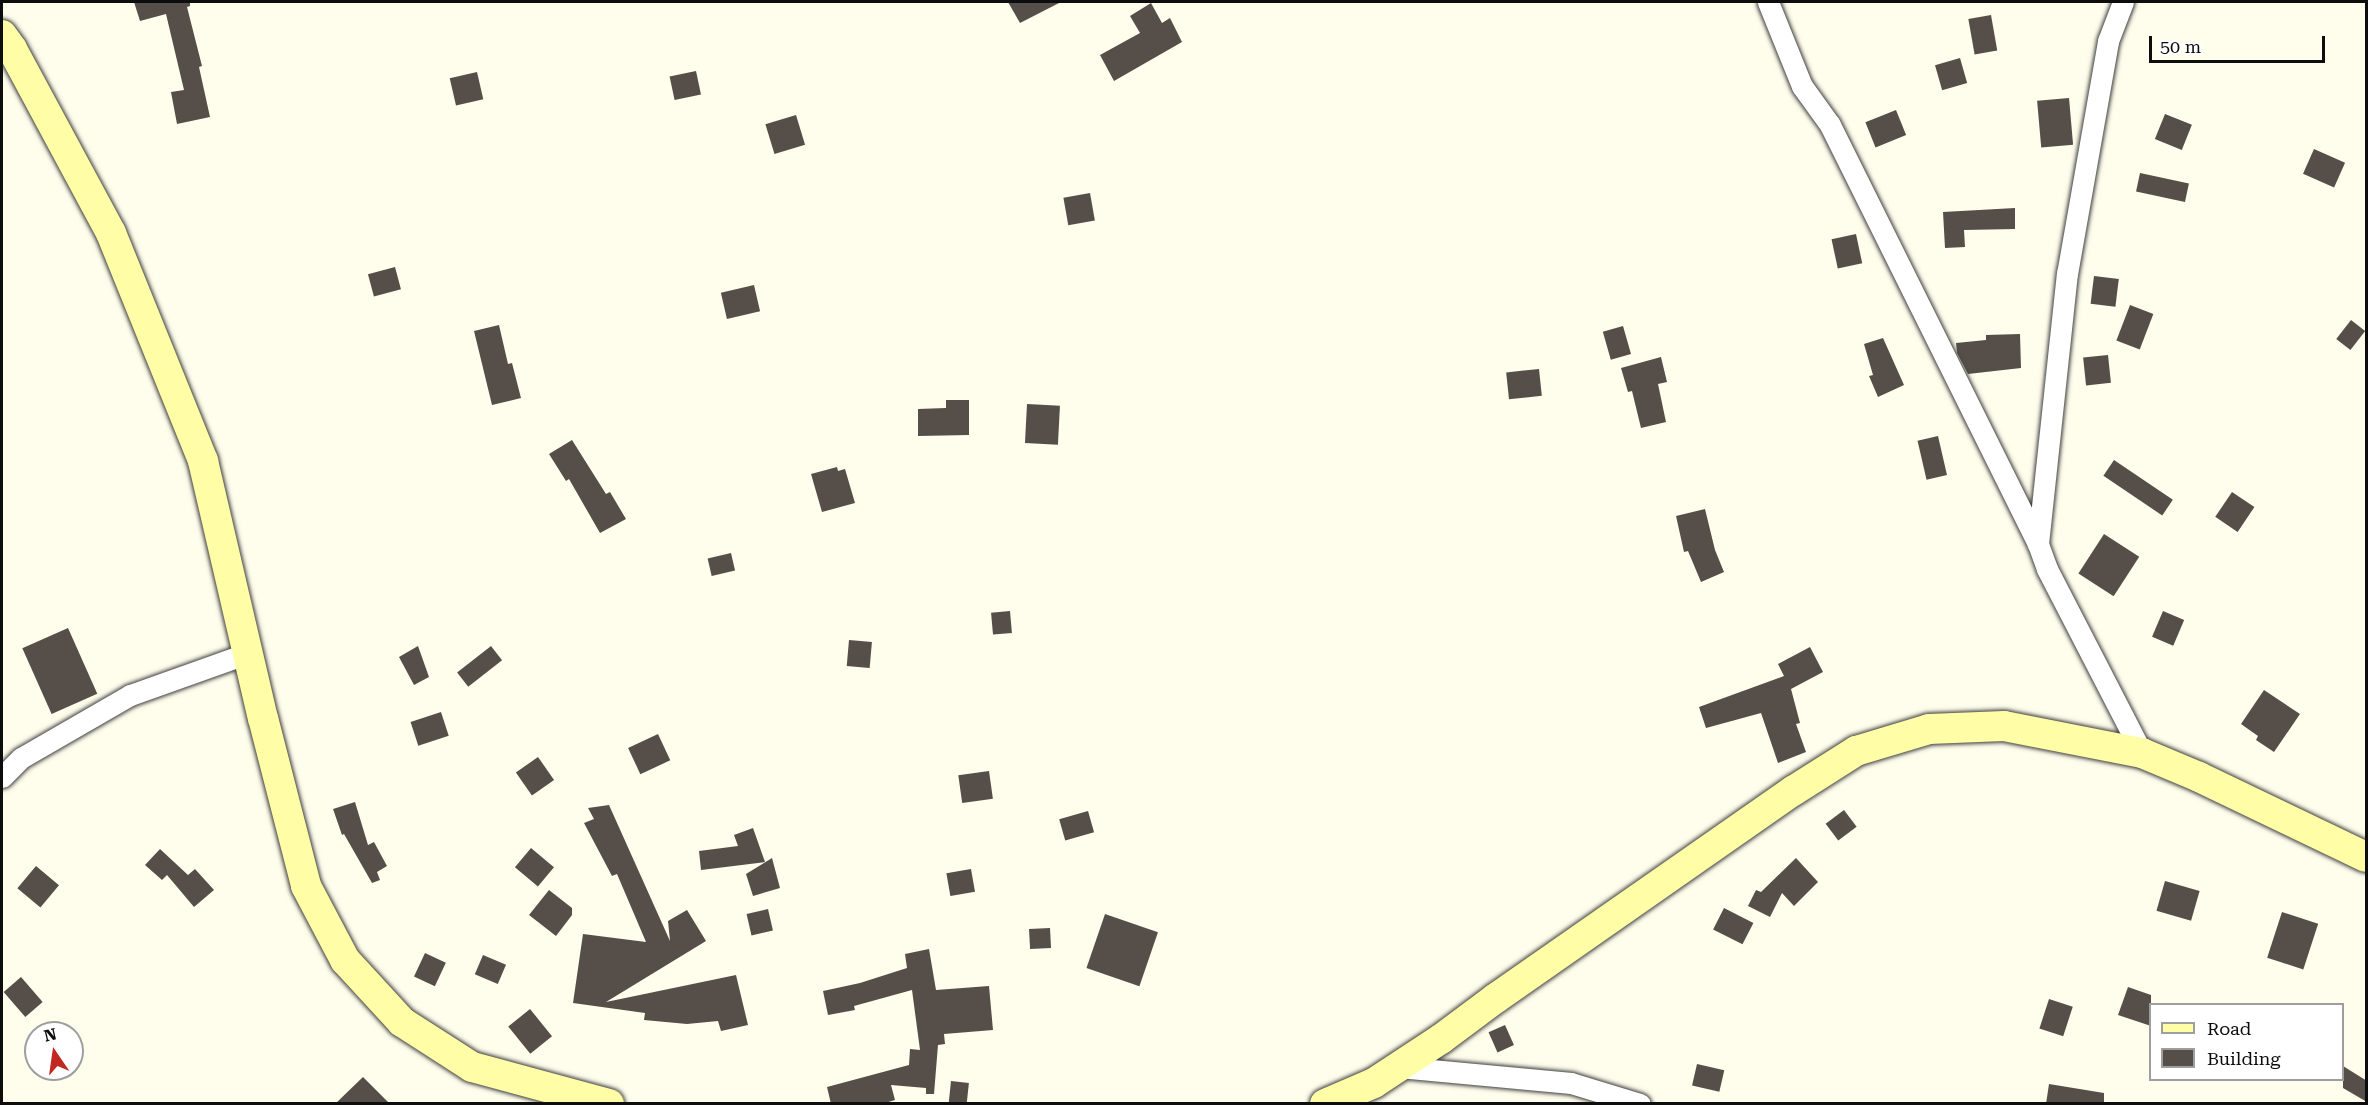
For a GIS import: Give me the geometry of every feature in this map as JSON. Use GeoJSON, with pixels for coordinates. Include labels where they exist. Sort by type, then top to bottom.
{"type":"FeatureCollection","features":[{"type":"Feature","properties":{"kind":"street"},"geometry":{"type":"LineString","coordinates":[[1768,2],[1802,86],[1830,125],[2038,544],[2047,568],[2142,753]]}},
{"type":"Feature","properties":{"kind":"street"},"geometry":{"type":"LineString","coordinates":[[2038,544],[2067,274],[2108,41],[2123,2]]}},
{"type":"Feature","properties":{"kind":"street"},"geometry":{"type":"LineString","coordinates":[[2,35],[12,49],[111,233],[199,450],[306,886],[345,960],[402,1022],[472,1067],[609,1104]]}},
{"type":"Feature","properties":{"kind":"street"},"geometry":{"type":"LineString","coordinates":[[2,777],[21,758],[130,695],[248,653]]}},
{"type":"Feature","properties":{"kind":"street"},"geometry":{"type":"LineString","coordinates":[[1325,1104],[1374,1083],[1793,791],[1857,751],[1929,729],[2004,726],[2142,753],[2199,777],[2367,856]]}},
{"type":"Feature","properties":{"kind":"street"},"geometry":{"type":"LineString","coordinates":[[1399,1066],[1571,1083],[1640,1104]]}},
{"type":"Feature","properties":{"kind":"building"},"geometry":{"type":"Polygon","coordinates":[[[134,2],[190,2],[190,6],[187,7],[202,66],[199,67],[210,117],[177,124],[171,92],[184,90],[166,14],[140,21],[134,2]]]}},
{"type":"Feature","properties":{"kind":"building"},"geometry":{"type":"Polygon","coordinates":[[[1008,2],[1061,2],[1020,23],[1008,2]]]}},
{"type":"Feature","properties":{"kind":"building"},"geometry":{"type":"Polygon","coordinates":[[[1151,3],[1162,23],[1170,18],[1182,42],[1114,81],[1100,55],[1140,33],[1130,16],[1151,3]]]}},
{"type":"Feature","properties":{"kind":"building"},"geometry":{"type":"Polygon","coordinates":[[[1991,15],[1997,50],[1975,54],[1968,19],[1991,15]]]}},
{"type":"Feature","properties":{"kind":"building"},"geometry":{"type":"Polygon","coordinates":[[[1960,58],[1967,83],[1942,90],[1935,65],[1960,58]]]}},
{"type":"Feature","properties":{"kind":"building"},"geometry":{"type":"Polygon","coordinates":[[[696,71],[701,94],[675,100],[670,77],[696,71]]]}},
{"type":"Feature","properties":{"kind":"building"},"geometry":{"type":"Polygon","coordinates":[[[477,72],[483,99],[456,106],[450,78],[477,72]]]}},
{"type":"Feature","properties":{"kind":"building"},"geometry":{"type":"Polygon","coordinates":[[[2069,98],[2073,145],[2041,148],[2037,101],[2069,98]]]}},
{"type":"Feature","properties":{"kind":"building"},"geometry":{"type":"Polygon","coordinates":[[[1896,110],[1906,135],[1876,147],[1865,122],[1896,110]]]}},
{"type":"Feature","properties":{"kind":"building"},"geometry":{"type":"Polygon","coordinates":[[[2165,114],[2192,125],[2182,150],[2155,139],[2165,114]]]}},
{"type":"Feature","properties":{"kind":"building"},"geometry":{"type":"Polygon","coordinates":[[[796,115],[805,145],[774,154],[765,124],[796,115]]]}},
{"type":"Feature","properties":{"kind":"building"},"geometry":{"type":"Polygon","coordinates":[[[2314,149],[2345,163],[2334,187],[2303,174],[2314,149]]]}},
{"type":"Feature","properties":{"kind":"building"},"geometry":{"type":"Polygon","coordinates":[[[2140,173],[2189,183],[2185,202],[2136,192],[2140,173]]]}},
{"type":"Feature","properties":{"kind":"building"},"geometry":{"type":"Polygon","coordinates":[[[1090,193],[1095,221],[1068,225],[1063,198],[1090,193]]]}},
{"type":"Feature","properties":{"kind":"building"},"geometry":{"type":"Polygon","coordinates":[[[2015,208],[2015,229],[1964,230],[1965,247],[1945,248],[1943,212],[2015,208]]]}},
{"type":"Feature","properties":{"kind":"building"},"geometry":{"type":"Polygon","coordinates":[[[1856,234],[1862,263],[1838,269],[1832,239],[1856,234]]]}},
{"type":"Feature","properties":{"kind":"building"},"geometry":{"type":"Polygon","coordinates":[[[395,267],[401,289],[374,296],[368,274],[395,267]]]}},
{"type":"Feature","properties":{"kind":"building"},"geometry":{"type":"Polygon","coordinates":[[[2094,276],[2119,279],[2115,307],[2091,304],[2094,276]]]}},
{"type":"Feature","properties":{"kind":"building"},"geometry":{"type":"Polygon","coordinates":[[[754,285],[760,311],[727,319],[721,293],[754,285]]]}},
{"type":"Feature","properties":{"kind":"building"},"geometry":{"type":"Polygon","coordinates":[[[2130,305],[2153,314],[2140,349],[2116,340],[2130,305]]]}},
{"type":"Feature","properties":{"kind":"building"},"geometry":{"type":"Polygon","coordinates":[[[2351,320],[2365,331],[2350,350],[2336,339],[2351,320]]]}},
{"type":"Feature","properties":{"kind":"building"},"geometry":{"type":"Polygon","coordinates":[[[499,325],[508,364],[512,363],[521,398],[492,405],[474,331],[499,325]]]}},
{"type":"Feature","properties":{"kind":"building"},"geometry":{"type":"Polygon","coordinates":[[[1623,326],[1631,354],[1611,360],[1603,332],[1623,326]]]}},
{"type":"Feature","properties":{"kind":"building"},"geometry":{"type":"Polygon","coordinates":[[[2020,334],[2021,368],[1968,374],[1957,353],[1956,343],[1986,340],[1986,335],[2020,334]]]}},
{"type":"Feature","properties":{"kind":"building"},"geometry":{"type":"Polygon","coordinates":[[[1883,338],[1904,385],[1878,397],[1869,376],[1873,375],[1864,344],[1883,338]]]}},
{"type":"Feature","properties":{"kind":"building"},"geometry":{"type":"Polygon","coordinates":[[[2108,355],[2111,383],[2086,385],[2083,358],[2108,355]]]}},
{"type":"Feature","properties":{"kind":"building"},"geometry":{"type":"Polygon","coordinates":[[[1661,357],[1667,382],[1658,384],[1666,422],[1641,428],[1632,391],[1628,392],[1621,368],[1661,357]]]}},
{"type":"Feature","properties":{"kind":"building"},"geometry":{"type":"Polygon","coordinates":[[[1539,369],[1542,396],[1509,399],[1506,372],[1539,369]]]}},
{"type":"Feature","properties":{"kind":"building"},"geometry":{"type":"Polygon","coordinates":[[[946,400],[969,400],[969,435],[918,436],[918,409],[946,408],[946,400]]]}},
{"type":"Feature","properties":{"kind":"building"},"geometry":{"type":"Polygon","coordinates":[[[1027,404],[1060,406],[1058,445],[1025,443],[1027,404]]]}},
{"type":"Feature","properties":{"kind":"building"},"geometry":{"type":"Polygon","coordinates":[[[1938,436],[1947,475],[1927,480],[1918,441],[1938,436]]]}},
{"type":"Feature","properties":{"kind":"building"},"geometry":{"type":"Polygon","coordinates":[[[572,440],[606,494],[610,492],[626,519],[600,533],[569,479],[566,481],[549,454],[572,440]]]}},
{"type":"Feature","properties":{"kind":"building"},"geometry":{"type":"Polygon","coordinates":[[[2114,460],[2173,500],[2162,515],[2103,476],[2114,460]]]}},
{"type":"Feature","properties":{"kind":"building"},"geometry":{"type":"Polygon","coordinates":[[[837,467],[838,471],[845,469],[855,503],[822,512],[811,474],[837,467]]]}},
{"type":"Feature","properties":{"kind":"building"},"geometry":{"type":"Polygon","coordinates":[[[2232,492],[2254,507],[2238,532],[2215,517],[2232,492]]]}},
{"type":"Feature","properties":{"kind":"building"},"geometry":{"type":"Polygon","coordinates":[[[1705,509],[1715,550],[1724,572],[1701,582],[1688,551],[1684,552],[1676,516],[1705,509]]]}},
{"type":"Feature","properties":{"kind":"building"},"geometry":{"type":"Polygon","coordinates":[[[2104,534],[2139,557],[2114,596],[2078,573],[2104,534]]]}},
{"type":"Feature","properties":{"kind":"building"},"geometry":{"type":"Polygon","coordinates":[[[731,553],[735,571],[712,576],[708,558],[731,553]]]}},
{"type":"Feature","properties":{"kind":"building"},"geometry":{"type":"Polygon","coordinates":[[[1010,611],[1012,633],[993,635],[991,613],[1010,611]]]}},
{"type":"Feature","properties":{"kind":"building"},"geometry":{"type":"Polygon","coordinates":[[[2163,611],[2184,620],[2173,646],[2152,637],[2163,611]]]}},
{"type":"Feature","properties":{"kind":"building"},"geometry":{"type":"Polygon","coordinates":[[[68,628],[97,694],[52,714],[22,648],[68,628]]]}},
{"type":"Feature","properties":{"kind":"building"},"geometry":{"type":"Polygon","coordinates":[[[849,640],[872,642],[870,668],[847,666],[849,640]]]}},
{"type":"Feature","properties":{"kind":"building"},"geometry":{"type":"Polygon","coordinates":[[[418,646],[429,677],[414,685],[399,657],[418,646]]]}},
{"type":"Feature","properties":{"kind":"building"},"geometry":{"type":"Polygon","coordinates":[[[491,646],[502,660],[468,687],[457,672],[491,646]]]}},
{"type":"Feature","properties":{"kind":"building"},"geometry":{"type":"Polygon","coordinates":[[[1810,647],[1823,672],[1791,689],[1800,723],[1796,724],[1806,752],[1778,763],[1761,713],[1706,728],[1699,707],[1784,676],[1778,664],[1810,647]]]}},
{"type":"Feature","properties":{"kind":"building"},"geometry":{"type":"Polygon","coordinates":[[[2264,690],[2300,714],[2274,752],[2256,740],[2258,736],[2241,724],[2264,690]]]}},
{"type":"Feature","properties":{"kind":"building"},"geometry":{"type":"Polygon","coordinates":[[[441,712],[449,736],[418,746],[411,722],[441,712]]]}},
{"type":"Feature","properties":{"kind":"building"},"geometry":{"type":"Polygon","coordinates":[[[658,734],[670,760],[640,774],[628,748],[658,734]]]}},
{"type":"Feature","properties":{"kind":"building"},"geometry":{"type":"Polygon","coordinates":[[[538,757],[554,780],[532,795],[516,772],[538,757]]]}},
{"type":"Feature","properties":{"kind":"building"},"geometry":{"type":"Polygon","coordinates":[[[989,771],[993,799],[962,803],[958,775],[989,771]]]}},
{"type":"Feature","properties":{"kind":"building"},"geometry":{"type":"Polygon","coordinates":[[[355,802],[368,845],[374,842],[387,866],[377,872],[380,880],[372,883],[344,834],[342,835],[333,809],[355,802]]]}},
{"type":"Feature","properties":{"kind":"building"},"geometry":{"type":"Polygon","coordinates":[[[609,805],[670,941],[668,921],[687,910],[706,941],[606,1002],[736,975],[748,1025],[721,1031],[718,1021],[687,1024],[644,1020],[645,1013],[573,1003],[583,934],[646,942],[617,874],[612,876],[584,823],[594,819],[588,808],[609,805]]]}},
{"type":"Feature","properties":{"kind":"building"},"geometry":{"type":"Polygon","coordinates":[[[1844,810],[1857,827],[1838,841],[1826,824],[1844,810]]]}},
{"type":"Feature","properties":{"kind":"building"},"geometry":{"type":"Polygon","coordinates":[[[1088,811],[1094,832],[1065,840],[1059,819],[1088,811]]]}},
{"type":"Feature","properties":{"kind":"building"},"geometry":{"type":"Polygon","coordinates":[[[753,828],[765,862],[701,870],[699,851],[738,846],[734,835],[753,828]]]}},
{"type":"Feature","properties":{"kind":"building"},"geometry":{"type":"Polygon","coordinates":[[[531,848],[554,867],[538,886],[515,867],[531,848]]]}},
{"type":"Feature","properties":{"kind":"building"},"geometry":{"type":"Polygon","coordinates":[[[160,849],[188,875],[195,869],[214,890],[194,907],[167,875],[162,880],[145,865],[160,849]]]}},
{"type":"Feature","properties":{"kind":"building"},"geometry":{"type":"Polygon","coordinates":[[[772,858],[780,888],[753,896],[746,874],[772,858]]]}},
{"type":"Feature","properties":{"kind":"building"},"geometry":{"type":"Polygon","coordinates":[[[1796,858],[1818,882],[1794,906],[1782,893],[1770,917],[1748,906],[1756,890],[1761,892],[1796,858]]]}},
{"type":"Feature","properties":{"kind":"building"},"geometry":{"type":"Polygon","coordinates":[[[36,866],[59,885],[40,907],[17,888],[36,866]]]}},
{"type":"Feature","properties":{"kind":"building"},"geometry":{"type":"Polygon","coordinates":[[[971,869],[975,892],[950,896],[946,873],[971,869]]]}},
{"type":"Feature","properties":{"kind":"building"},"geometry":{"type":"Polygon","coordinates":[[[2165,881],[2200,891],[2191,921],[2156,911],[2165,881]]]}},
{"type":"Feature","properties":{"kind":"building"},"geometry":{"type":"Polygon","coordinates":[[[549,890],[572,908],[572,915],[556,936],[529,915],[549,890]]]}},
{"type":"Feature","properties":{"kind":"building"},"geometry":{"type":"Polygon","coordinates":[[[1724,908],[1753,923],[1743,944],[1713,929],[1724,908]]]}},
{"type":"Feature","properties":{"kind":"building"},"geometry":{"type":"Polygon","coordinates":[[[768,909],[773,930],[752,935],[747,914],[768,909]]]}},
{"type":"Feature","properties":{"kind":"building"},"geometry":{"type":"Polygon","coordinates":[[[2282,912],[2318,924],[2303,969],[2267,958],[2282,912]]]}},
{"type":"Feature","properties":{"kind":"building"},"geometry":{"type":"Polygon","coordinates":[[[1105,914],[1158,932],[1139,986],[1086,968],[1105,914]]]}},
{"type":"Feature","properties":{"kind":"building"},"geometry":{"type":"Polygon","coordinates":[[[1050,928],[1051,948],[1030,949],[1029,929],[1050,928]]]}},
{"type":"Feature","properties":{"kind":"building"},"geometry":{"type":"Polygon","coordinates":[[[929,949],[936,990],[989,986],[993,1030],[944,1034],[945,1044],[938,1045],[934,1094],[926,1094],[926,1088],[891,1085],[895,1100],[882,1104],[831,1104],[827,1087],[909,1065],[910,1049],[920,1050],[912,990],[854,1006],[855,1010],[828,1015],[823,991],[860,983],[907,968],[905,954],[929,949]]]}},
{"type":"Feature","properties":{"kind":"building"},"geometry":{"type":"Polygon","coordinates":[[[425,953],[446,963],[435,986],[414,977],[425,953]]]}},
{"type":"Feature","properties":{"kind":"building"},"geometry":{"type":"Polygon","coordinates":[[[483,955],[506,965],[498,984],[475,974],[483,955]]]}},
{"type":"Feature","properties":{"kind":"building"},"geometry":{"type":"Polygon","coordinates":[[[21,977],[43,1002],[25,1017],[4,992],[21,977]]]}},
{"type":"Feature","properties":{"kind":"building"},"geometry":{"type":"Polygon","coordinates":[[[2128,987],[2151,995],[2149,1025],[2118,1015],[2128,987]]]}},
{"type":"Feature","properties":{"kind":"building"},"geometry":{"type":"Polygon","coordinates":[[[2049,999],[2073,1007],[2063,1036],[2039,1028],[2049,999]]]}},
{"type":"Feature","properties":{"kind":"building"},"geometry":{"type":"Polygon","coordinates":[[[530,1009],[552,1036],[530,1054],[508,1027],[530,1009]]]}},
{"type":"Feature","properties":{"kind":"building"},"geometry":{"type":"Polygon","coordinates":[[[1505,1025],[1514,1045],[1498,1052],[1489,1032],[1505,1025]]]}},
{"type":"Feature","properties":{"kind":"building"},"geometry":{"type":"Polygon","coordinates":[[[1697,1064],[1724,1070],[1719,1092],[1692,1085],[1697,1064]]]}},
{"type":"Feature","properties":{"kind":"building"},"geometry":{"type":"Polygon","coordinates":[[[2344,1067],[2367,1081],[2367,1102],[2343,1088],[2344,1067]]]}},
{"type":"Feature","properties":{"kind":"building"},"geometry":{"type":"Polygon","coordinates":[[[363,1077],[390,1104],[335,1104],[363,1077]]]}},
{"type":"Feature","properties":{"kind":"building"},"geometry":{"type":"Polygon","coordinates":[[[951,1081],[969,1083],[967,1104],[949,1102],[951,1081]]]}},
{"type":"Feature","properties":{"kind":"building"},"geometry":{"type":"Polygon","coordinates":[[[2049,1084],[2104,1093],[2104,1104],[2046,1104],[2049,1084]]]}}]}
